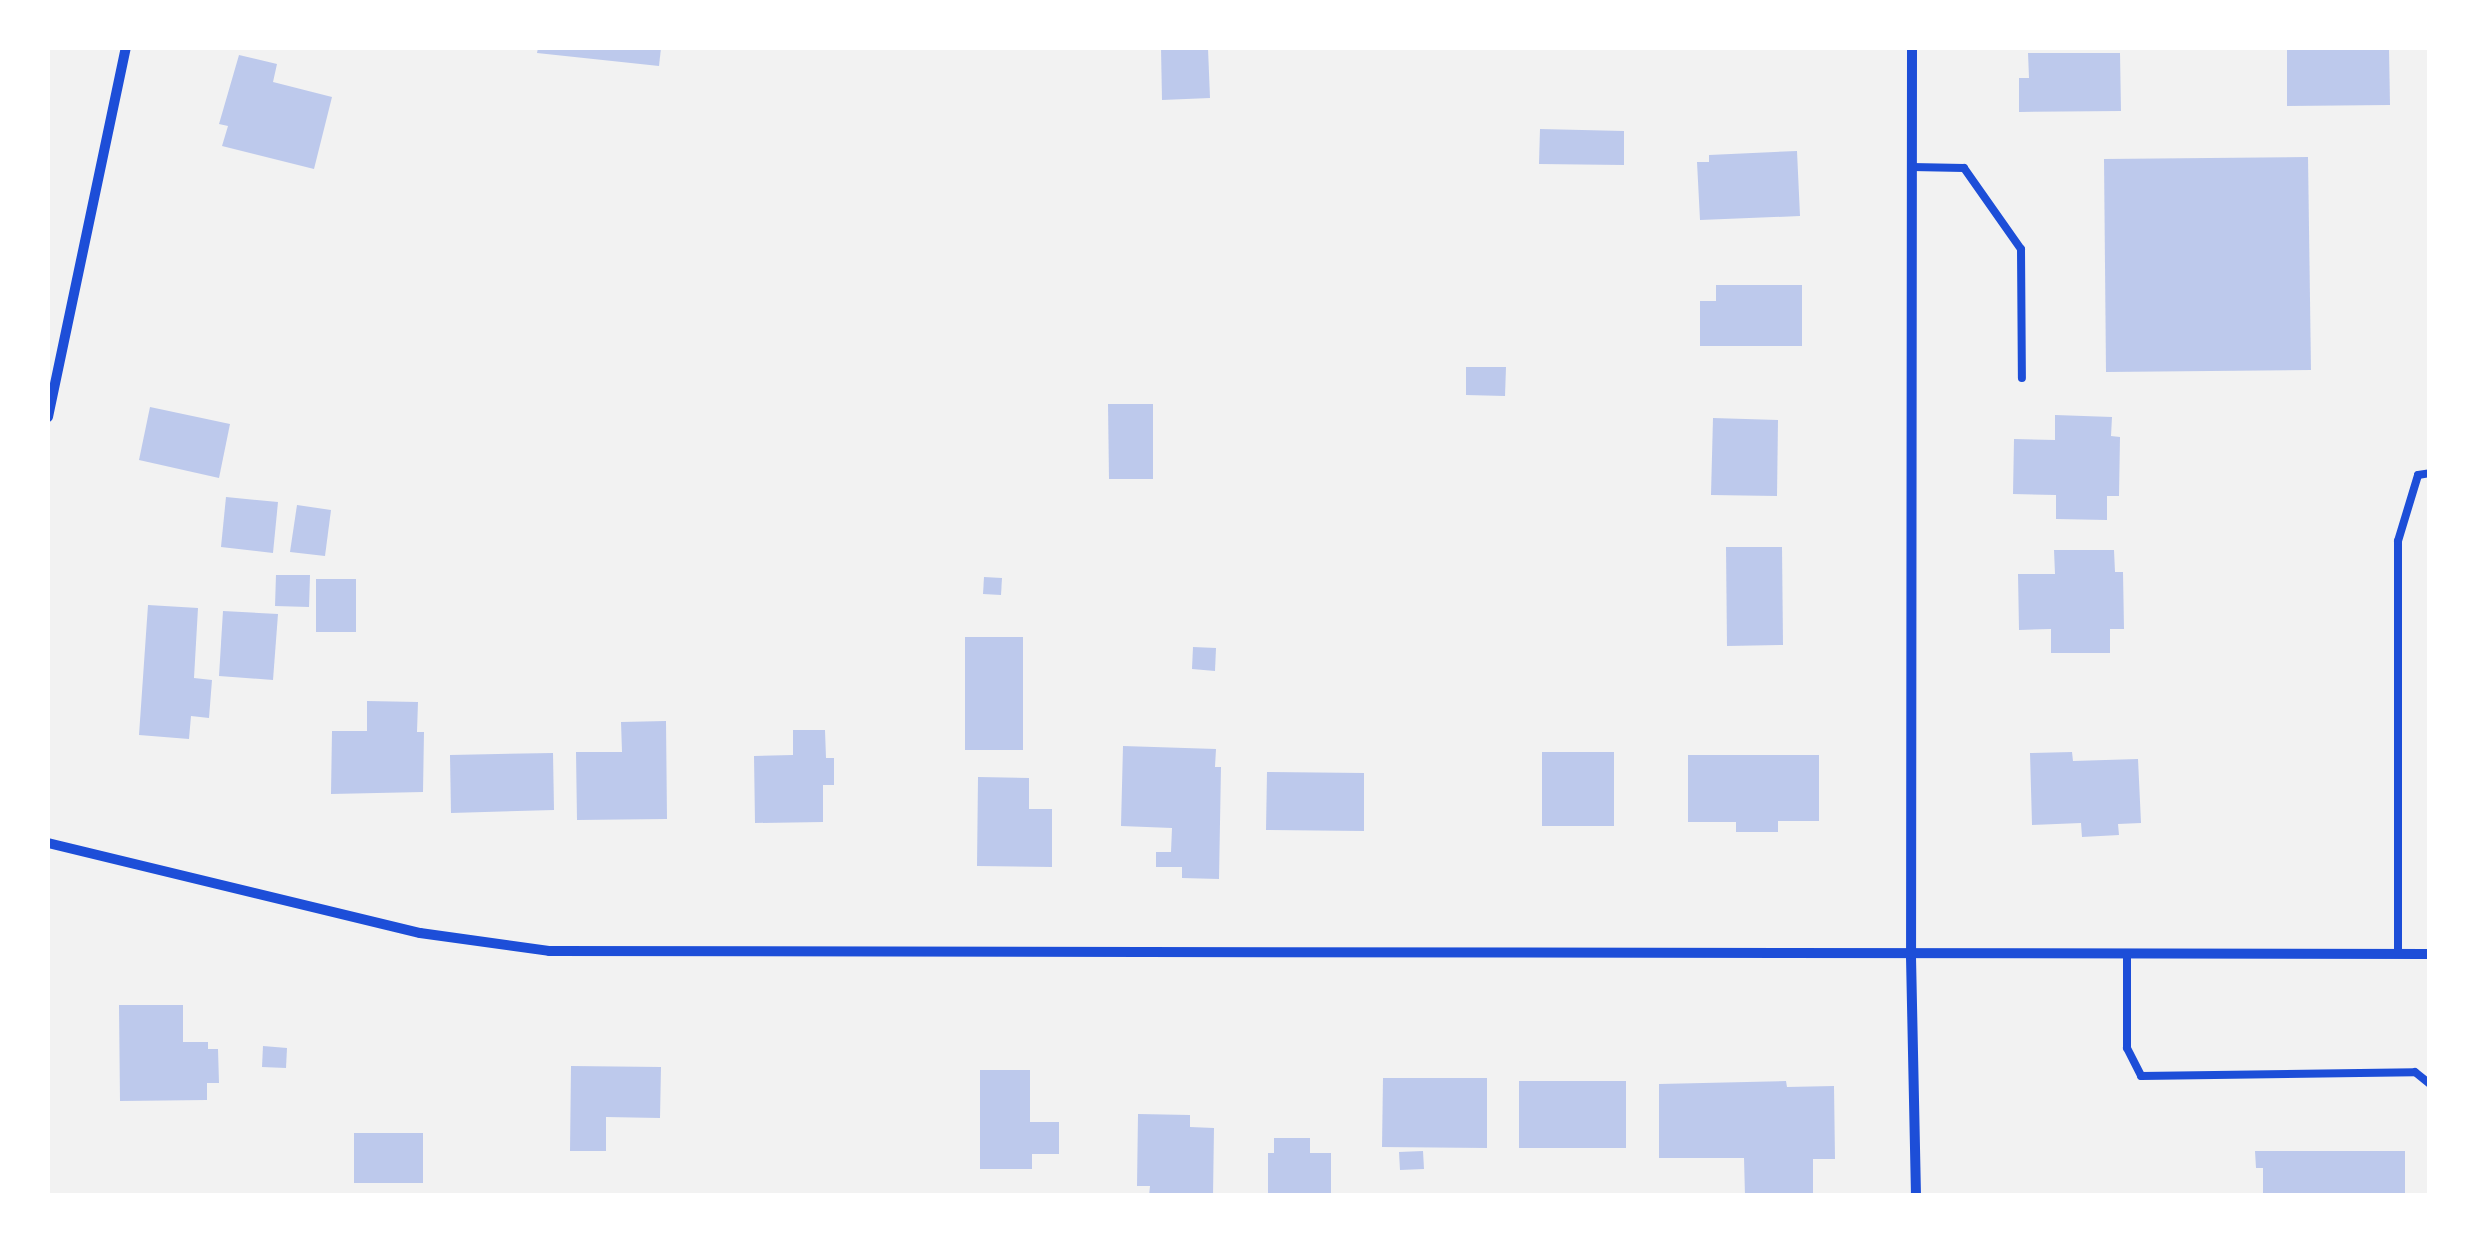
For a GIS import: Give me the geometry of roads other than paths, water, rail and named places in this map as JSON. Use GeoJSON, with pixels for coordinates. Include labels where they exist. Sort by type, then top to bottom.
{"type":"FeatureCollection","features":[{"type":"Feature","properties":{"kind":"street"},"geometry":{"type":"LineString","coordinates":[[48,416],[126,48]]}},
{"type":"Feature","properties":{"kind":"street"},"geometry":{"type":"LineString","coordinates":[[1912,48],[1911,957],[1916,1196]]}},
{"type":"Feature","properties":{"kind":"street"},"geometry":{"type":"LineString","coordinates":[[48,843],[420,933],[549,951],[1911,957],[2430,954]]}},
{"type":"Feature","properties":{"kind":"lane"},"geometry":{"type":"LineString","coordinates":[[1912,167],[1964,168],[2021,249],[2022,378]]}},
{"type":"Feature","properties":{"kind":"lane"},"geometry":{"type":"LineString","coordinates":[[2398,954],[2398,542],[2418,476],[2430,473]]}},
{"type":"Feature","properties":{"kind":"lane"},"geometry":{"type":"LineString","coordinates":[[2126,956],[2126,1048],[2141,1076],[2415,1072],[2430,1084]]}}]}
